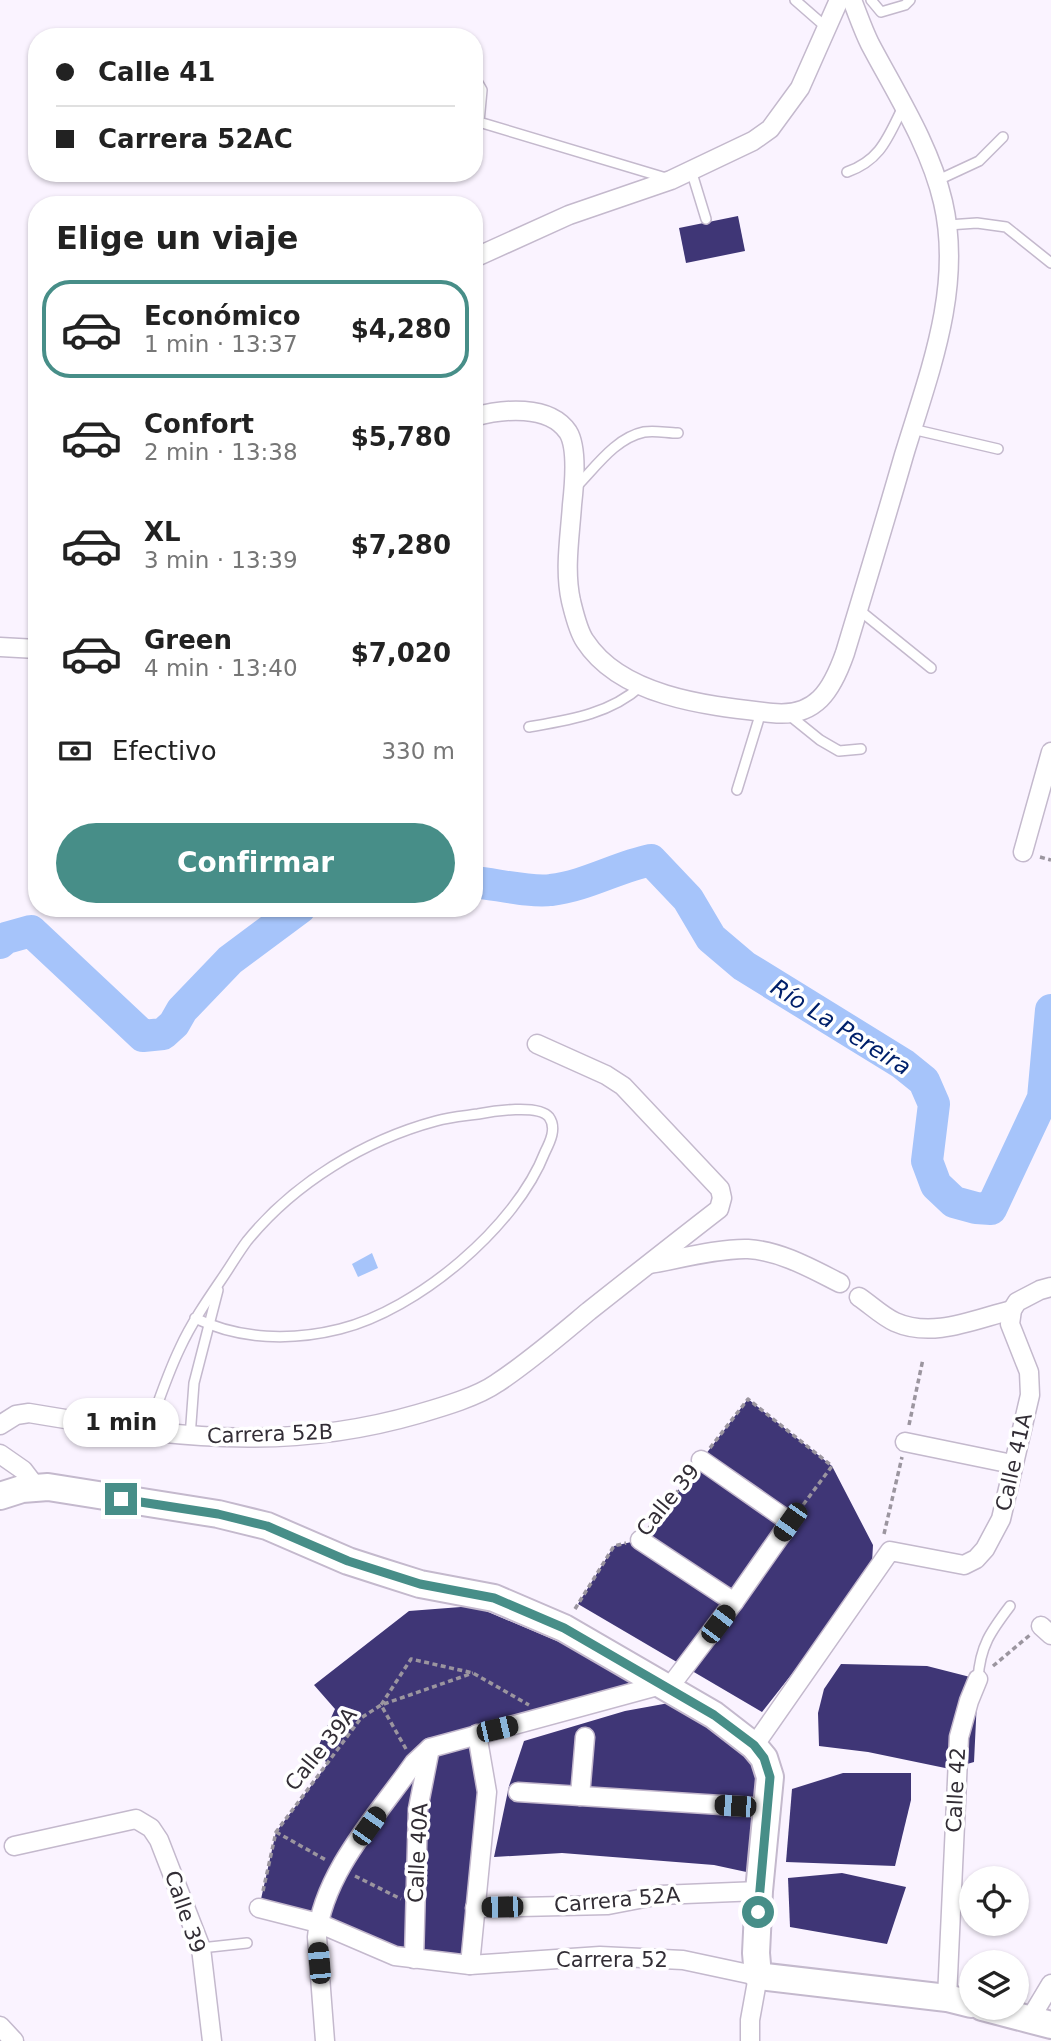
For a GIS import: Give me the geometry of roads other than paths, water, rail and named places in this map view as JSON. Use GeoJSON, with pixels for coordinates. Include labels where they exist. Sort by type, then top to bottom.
{"type":"FeatureCollection","features":[{"type":"Feature","properties":{"kind":"street"},"geometry":{"type":"LineString","coordinates":[[483,254],[569,215],[671,180],[753,141],[770,129],[800,88],[839,0]]}},
{"type":"Feature","properties":{"kind":"street"},"geometry":{"type":"LineString","coordinates":[[483,414],[533,412],[559,422],[568,433],[573,444],[574,489],[569,581],[571,601],[584,640],[604,662],[641,686],[693,703],[761,712],[789,715],[809,709],[829,688],[838,673],[937,345],[950,278],[948,225],[936,181],[904,105],[868,41],[852,0]]}},
{"type":"Feature","properties":{"kind":"street"},"geometry":{"type":"LineString","coordinates":[[0,647],[28,649]]}},
{"type":"Feature","properties":{"kind":"street"},"geometry":{"type":"LineString","coordinates":[[1023,852],[1048,772],[1051,752]]}},
{"type":"Feature","properties":{"kind":"street","name":"Carrera 52B"},"geometry":{"type":"LineString","coordinates":[[0,1425],[16,1415],[29,1413],[190,1437],[315,1435],[377,1426],[437,1409],[495,1385],[719,1209],[722,1198],[720,1189],[623,1086],[606,1075],[537,1044]]}},
{"type":"Feature","properties":{"kind":"street"},"geometry":{"type":"LineString","coordinates":[[647,1265],[748,1249],[789,1259],[840,1283]]}},
{"type":"Feature","properties":{"kind":"street"},"geometry":{"type":"LineString","coordinates":[[859,1297],[893,1321],[913,1328],[943,1329],[1012,1310],[1017,1302],[1051,1287]]}},
{"type":"Feature","properties":{"kind":"street","name":"Calle 41A"},"geometry":{"type":"LineString","coordinates":[[754,1745],[890,1551],[964,1565],[976,1559],[985,1549],[1001,1519],[1030,1395],[1029,1372],[1010,1324],[1012,1310]]}},
{"type":"Feature","properties":{"kind":"street"},"geometry":{"type":"LineString","coordinates":[[905,1441],[1012,1464]]}},
{"type":"Feature","properties":{"kind":"street"},"geometry":{"type":"LineString","coordinates":[[0,1454],[23,1470],[36,1487]]}},
{"type":"Feature","properties":{"kind":"street"},"geometry":{"type":"LineString","coordinates":[[325,2041],[318,1923],[339,1868],[414,1763],[430,1748],[665,1687],[734,1602],[790,1522],[701,1460]]}},
{"type":"Feature","properties":{"kind":"street"},"geometry":{"type":"LineString","coordinates":[[0,1496],[36,1487],[48,1487],[218,1514],[267,1526],[348,1561],[420,1584],[494,1598],[564,1628],[714,1715],[754,1745],[764,1758],[770,1777],[759,1891],[756,1953],[758,1976],[750,2020],[750,2041]]}},
{"type":"Feature","properties":{"kind":"street"},"geometry":{"type":"LineString","coordinates":[[640,1540],[734,1602]]}},
{"type":"Feature","properties":{"kind":"street","name":"Calle 42"},"geometry":{"type":"LineString","coordinates":[[959,1950],[959,1737],[978,1679]]}},
{"type":"Feature","properties":{"kind":"street"},"geometry":{"type":"LineString","coordinates":[[470,1965],[487,1793],[477,1734]]}},
{"type":"Feature","properties":{"kind":"street"},"geometry":{"type":"LineString","coordinates":[[580,1796],[585,1737]]}},
{"type":"Feature","properties":{"kind":"street","name":"Calle 40A"},"geometry":{"type":"LineString","coordinates":[[414,1959],[418,1809],[430,1748]]}},
{"type":"Feature","properties":{"kind":"street"},"geometry":{"type":"LineString","coordinates":[[519,1792],[768,1808]]}},
{"type":"Feature","properties":{"kind":"street","name":"Calle 39"},"geometry":{"type":"LineString","coordinates":[[14,1846],[136,1819],[151,1828],[159,1840],[201,1948],[212,2041]]}},
{"type":"Feature","properties":{"kind":"street","name":"Carrera 52A"},"geometry":{"type":"LineString","coordinates":[[475,1908],[608,1905],[660,1895],[759,1891]]}},
{"type":"Feature","properties":{"kind":"street","name":"Carrera 52"},"geometry":{"type":"LineString","coordinates":[[260,1908],[318,1923],[395,1956],[414,1959],[470,1965],[600,1956],[683,1959],[758,1976],[959,2001]]}},
{"type":"Feature","properties":{"kind":"street"},"geometry":{"type":"LineString","coordinates":[[1024,2020],[1044,2026],[1051,1984]]}},
{"type":"Feature","properties":{"kind":"street"},"geometry":{"type":"LineString","coordinates":[[0,2026],[14,2041]]}},
{"type":"Feature","properties":{"kind":"lane"},"geometry":{"type":"LineString","coordinates":[[795,0],[827,28]]}},
{"type":"Feature","properties":{"kind":"lane"},"geometry":{"type":"LineString","coordinates":[[871,0],[881,12],[905,5],[909,0]]}},
{"type":"Feature","properties":{"kind":"lane"},"geometry":{"type":"LineString","coordinates":[[847,172],[862,167],[881,150],[904,105]]}},
{"type":"Feature","properties":{"kind":"lane"},"geometry":{"type":"LineString","coordinates":[[483,123],[671,180]]}},
{"type":"Feature","properties":{"kind":"lane"},"geometry":{"type":"LineString","coordinates":[[936,181],[979,161],[1003,137]]}},
{"type":"Feature","properties":{"kind":"lane"},"geometry":{"type":"LineString","coordinates":[[691,170],[706,219]]}},
{"type":"Feature","properties":{"kind":"lane"},"geometry":{"type":"LineString","coordinates":[[948,225],[977,223],[1006,228],[1051,262]]}},
{"type":"Feature","properties":{"kind":"lane"},"geometry":{"type":"LineString","coordinates":[[912,429],[998,449]]}},
{"type":"Feature","properties":{"kind":"lane"},"geometry":{"type":"LineString","coordinates":[[574,489],[618,444],[632,435],[647,431],[678,433]]}},
{"type":"Feature","properties":{"kind":"lane"},"geometry":{"type":"LineString","coordinates":[[858,609],[931,668]]}},
{"type":"Feature","properties":{"kind":"lane"},"geometry":{"type":"LineString","coordinates":[[529,727],[572,720],[609,708],[627,699],[641,686]]}},
{"type":"Feature","properties":{"kind":"lane"},"geometry":{"type":"LineString","coordinates":[[737,790],[761,712]]}},
{"type":"Feature","properties":{"kind":"lane"},"geometry":{"type":"LineString","coordinates":[[789,715],[820,740],[839,751],[861,749]]}},
{"type":"Feature","properties":{"kind":"lane"},"geometry":{"type":"LineString","coordinates":[[147,1432],[195,1318],[247,1241],[281,1206],[318,1176],[385,1138],[438,1121],[499,1111],[539,1111],[548,1115],[552,1124],[552,1135],[537,1174],[506,1218],[477,1249],[392,1309],[340,1329],[282,1337],[244,1335],[195,1318]]}},
{"type":"Feature","properties":{"kind":"lane"},"geometry":{"type":"LineString","coordinates":[[190,1437],[194,1383],[207,1324],[222,1278]]}},
{"type":"Feature","properties":{"kind":"lane"},"geometry":{"type":"LineString","coordinates":[[978,1679],[989,1634],[1010,1606]]}},
{"type":"Feature","properties":{"kind":"lane"},"geometry":{"type":"LineString","coordinates":[[201,1948],[247,1943]]}},
{"type":"Feature","properties":{"kind":"water"},"geometry":{"type":"Polygon","coordinates":[[[372,1253],[378,1268],[358,1277],[352,1264],[372,1253]]]}},
{"type":"Feature","properties":{"kind":"waterway","name":"Río La Pereira"},"geometry":{"type":"LineString","coordinates":[[483,883],[551,890],[577,885],[651,860],[688,899],[711,938],[744,966],[903,1064],[924,1081],[934,1104],[927,1161],[936,1185],[954,1202],[976,1208],[991,1209],[1043,1098],[1051,1010]]}},
{"type":"Feature","properties":{"kind":"waterway","name":"Río La Pereira"},"geometry":{"type":"LineString","coordinates":[[0,943],[6,938],[31,931],[143,1036],[163,1034],[230,960],[288,917]]}}]}
